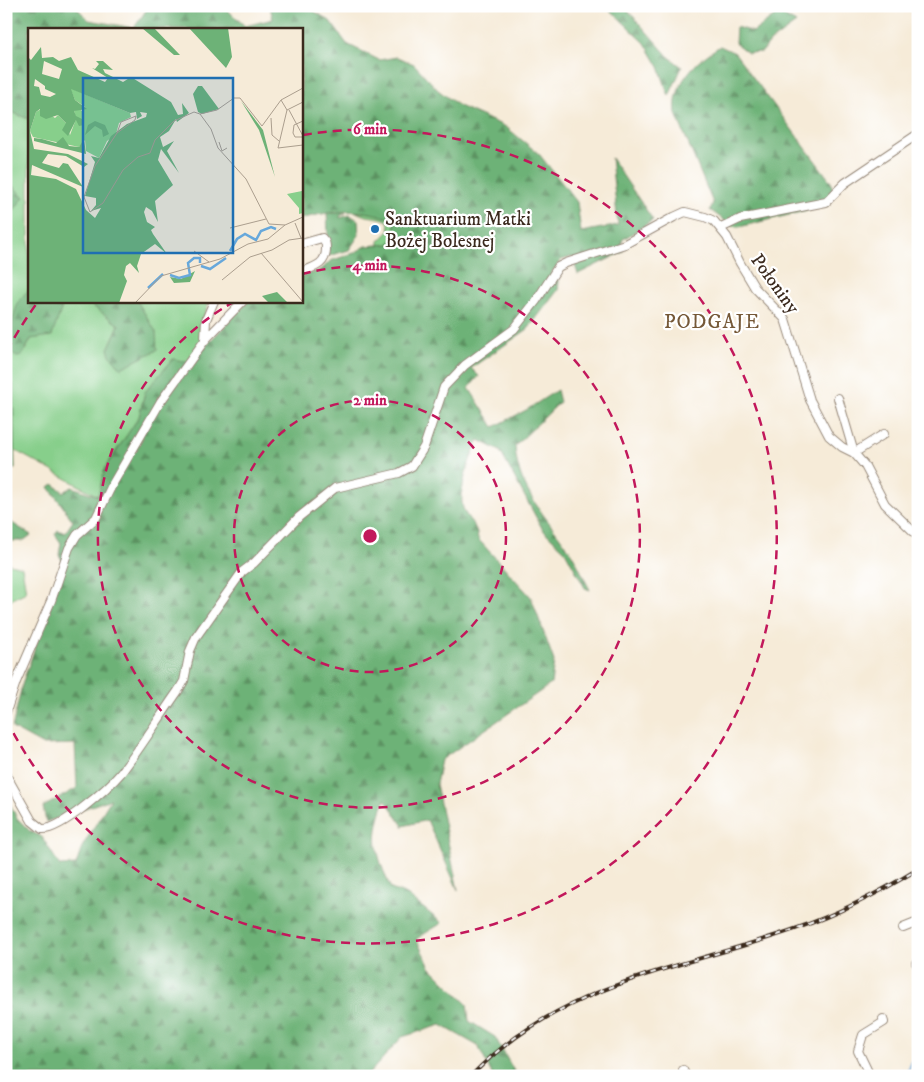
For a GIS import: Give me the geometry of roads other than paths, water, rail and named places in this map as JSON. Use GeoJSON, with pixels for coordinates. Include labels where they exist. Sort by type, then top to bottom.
{"type":"FeatureCollection","features":[{"type":"Feature","properties":{"kind":"street"},"geometry":{"type":"LineString","coordinates":[[721,228],[740,219],[826,202],[845,183],[918,134]]}},
{"type":"Feature","properties":{"kind":"street","name":"Połoniny"},"geometry":{"type":"LineString","coordinates":[[6,774],[32,821],[42,829],[52,828],[67,819],[121,773],[178,691],[184,681],[190,651],[196,637],[242,572],[254,563],[299,517],[335,488],[399,473],[412,466],[424,447],[444,387],[465,365],[498,342],[517,324],[536,301],[558,268],[566,263],[626,244],[674,216],[685,212],[705,216],[721,228],[756,288],[785,318],[810,400],[829,436],[842,447],[854,453],[865,466],[885,504],[918,536]]}},
{"type":"Feature","properties":{"kind":"street"},"geometry":{"type":"LineString","coordinates":[[302,244],[320,238],[325,240],[325,260],[302,272]]}},
{"type":"Feature","properties":{"kind":"street"},"geometry":{"type":"LineString","coordinates":[[206,340],[206,320],[214,302]]}},
{"type":"Feature","properties":{"kind":"street"},"geometry":{"type":"LineString","coordinates":[[6,712],[16,682],[51,601],[69,548],[77,536],[96,518],[112,485],[155,410],[206,340],[242,302]]}},
{"type":"Feature","properties":{"kind":"street"},"geometry":{"type":"LineString","coordinates":[[838,398],[854,453],[884,434]]}},
{"type":"Feature","properties":{"kind":"street"},"geometry":{"type":"LineString","coordinates":[[903,928],[918,922]]}},
{"type":"Feature","properties":{"kind":"street"},"geometry":{"type":"LineString","coordinates":[[870,1076],[858,1051],[863,1035],[884,1022],[883,1019]]}},
{"type":"Feature","properties":{"kind":"waterway"},"geometry":{"type":"LineString","coordinates":[[908,1071],[918,1049]]}},
{"type":"Feature","properties":{"kind":"railway"},"geometry":{"type":"LineString","coordinates":[[471,1076],[506,1044],[544,1019],[583,999],[623,983],[795,929],[827,917],[918,869]]}},
{"type":"Feature","properties":{"kind":"place","name":"Sanktuarium Matki Bożej Bolesnej"},"geometry":{"type":"Point","coordinates":[375,229]}},
{"type":"Feature","properties":{"kind":"district","name":"PODGAJE"},"geometry":{"type":"Point","coordinates":[712,321]}}]}
